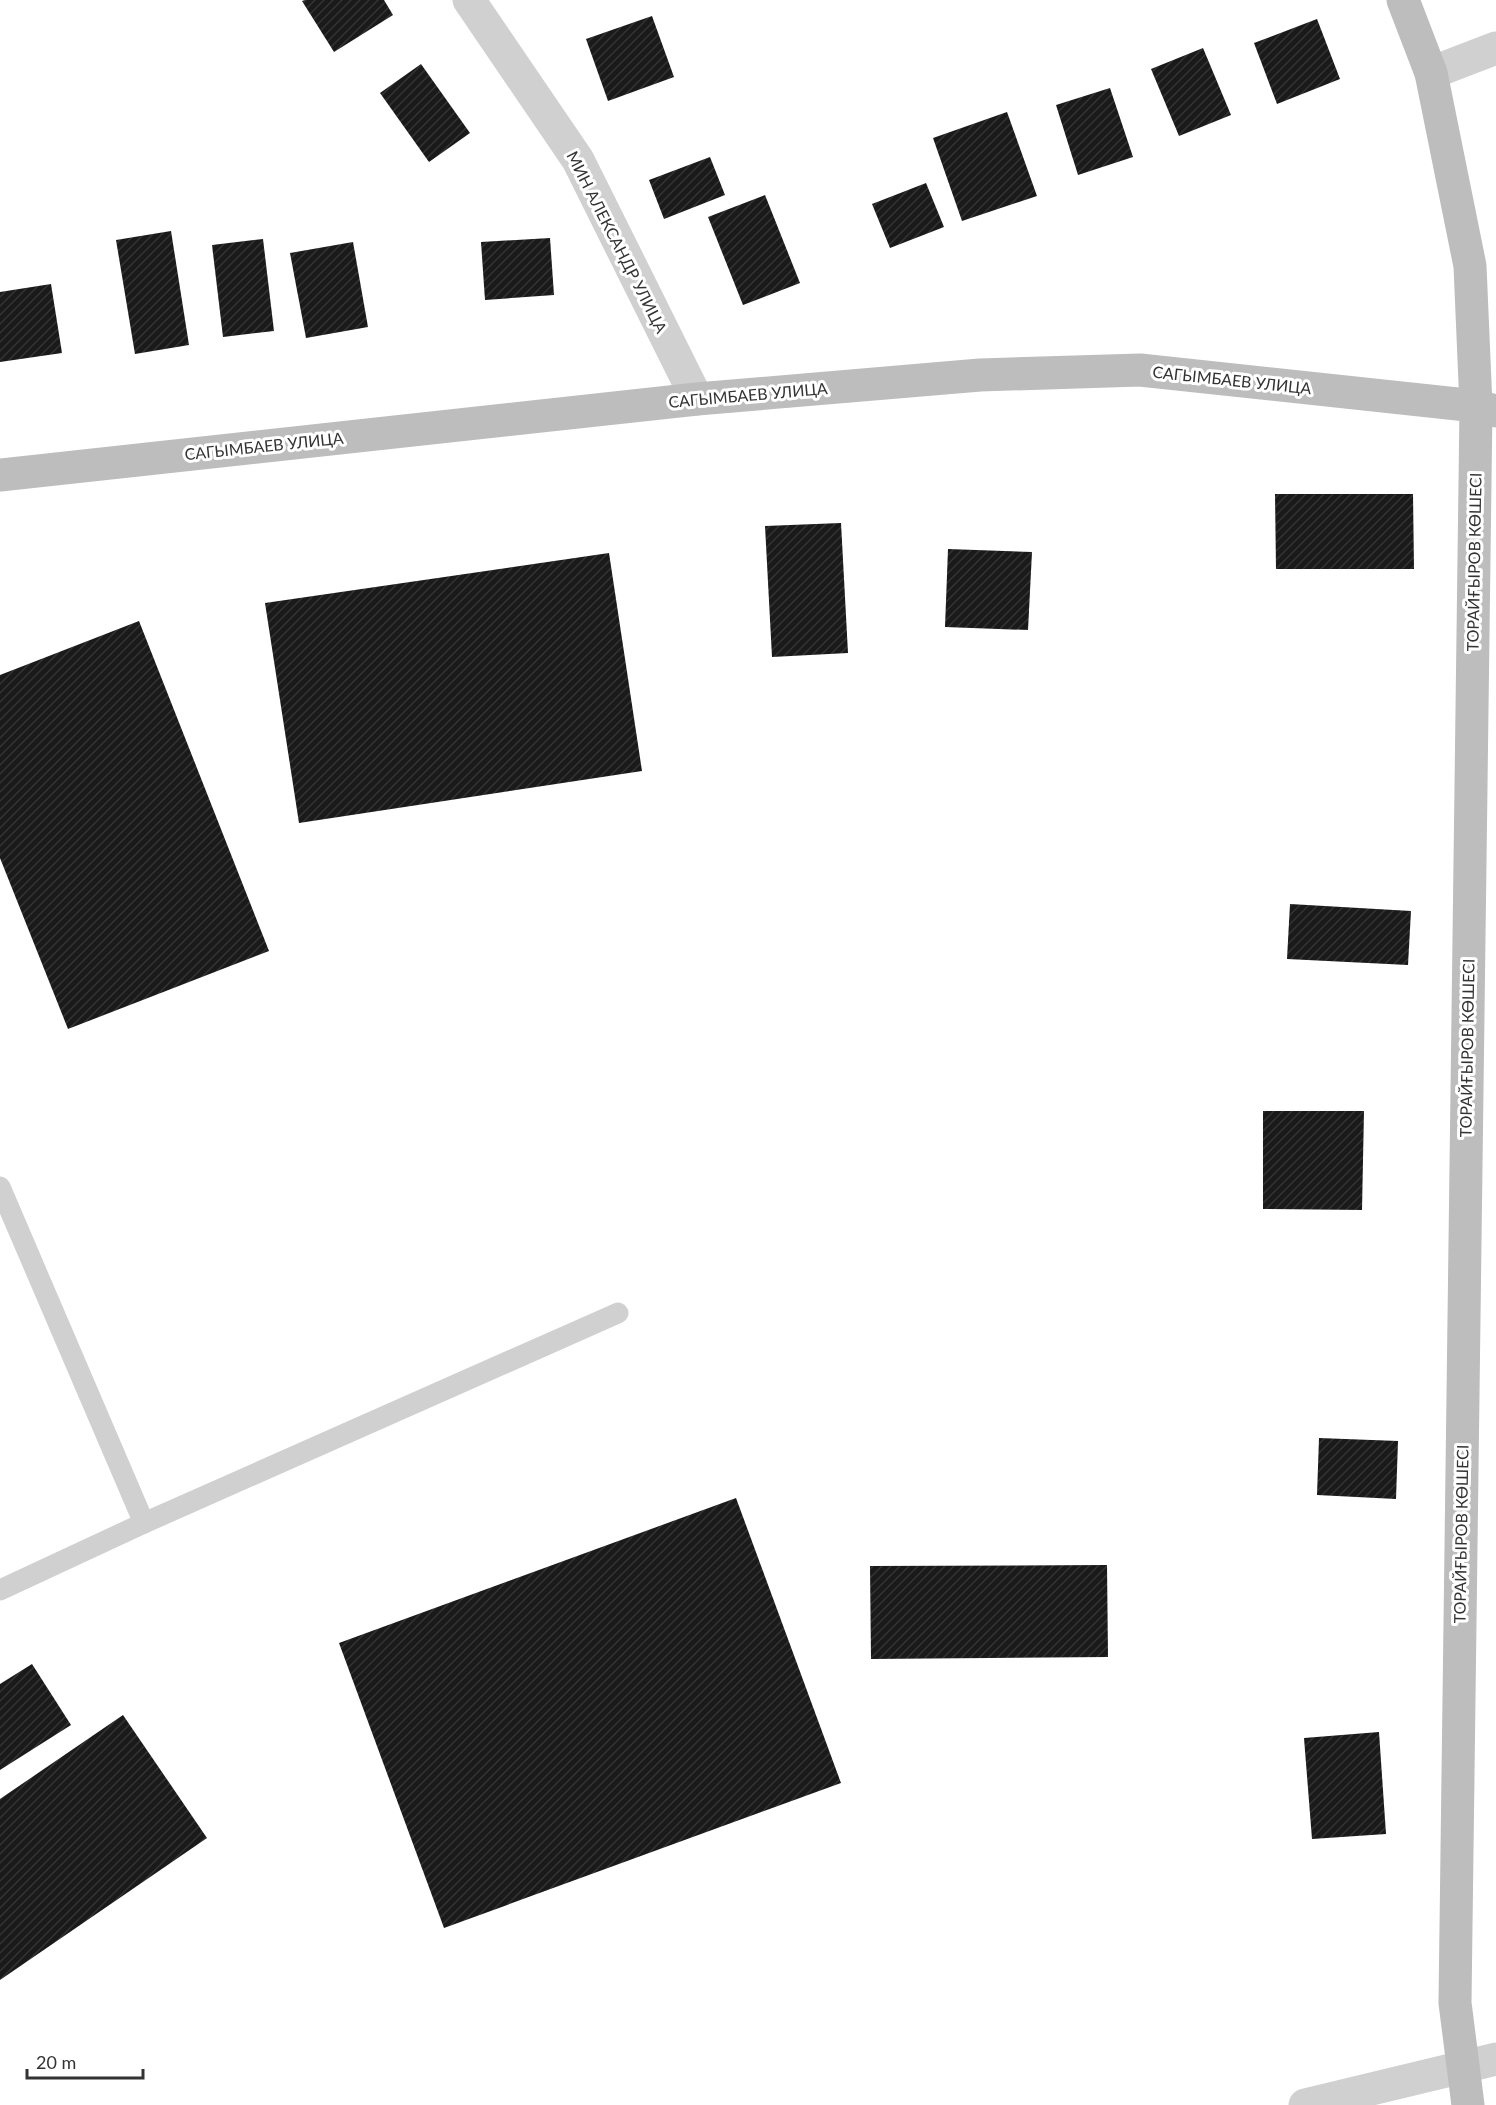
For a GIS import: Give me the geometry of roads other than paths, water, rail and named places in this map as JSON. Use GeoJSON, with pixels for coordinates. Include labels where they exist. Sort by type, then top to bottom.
{"type":"FeatureCollection","features":[{"type":"Feature","properties":{"kind":"street","name":"МИН АЛЕКСАНДР УЛИЦА"},"geometry":{"type":"LineString","coordinates":[[469,0],[578,160],[697,399]]}},
{"type":"Feature","properties":{"kind":"street","name":"ТОРАЙҒЫРОВ КӨШЕСІ"},"geometry":{"type":"LineString","coordinates":[[1403,0],[1431,73],[1470,266],[1486,408],[1455,2003],[1468,2105]]}},
{"type":"Feature","properties":{"kind":"street"},"geometry":{"type":"LineString","coordinates":[[1431,73],[1496,48]]}},
{"type":"Feature","properties":{"kind":"street","name":"САГЫМБАЕВ УЛИЦА"},"geometry":{"type":"LineString","coordinates":[[0,475],[697,399],[980,375],[1140,370],[1486,408]]}},
{"type":"Feature","properties":{"kind":"street"},"geometry":{"type":"LineString","coordinates":[[1305,2105],[1496,2059]]}},
{"type":"Feature","properties":{"kind":"lane"},"geometry":{"type":"LineString","coordinates":[[0,1187],[144,1523]]}},
{"type":"Feature","properties":{"kind":"lane"},"geometry":{"type":"LineString","coordinates":[[0,1590],[144,1523],[618,1313]]}}]}
